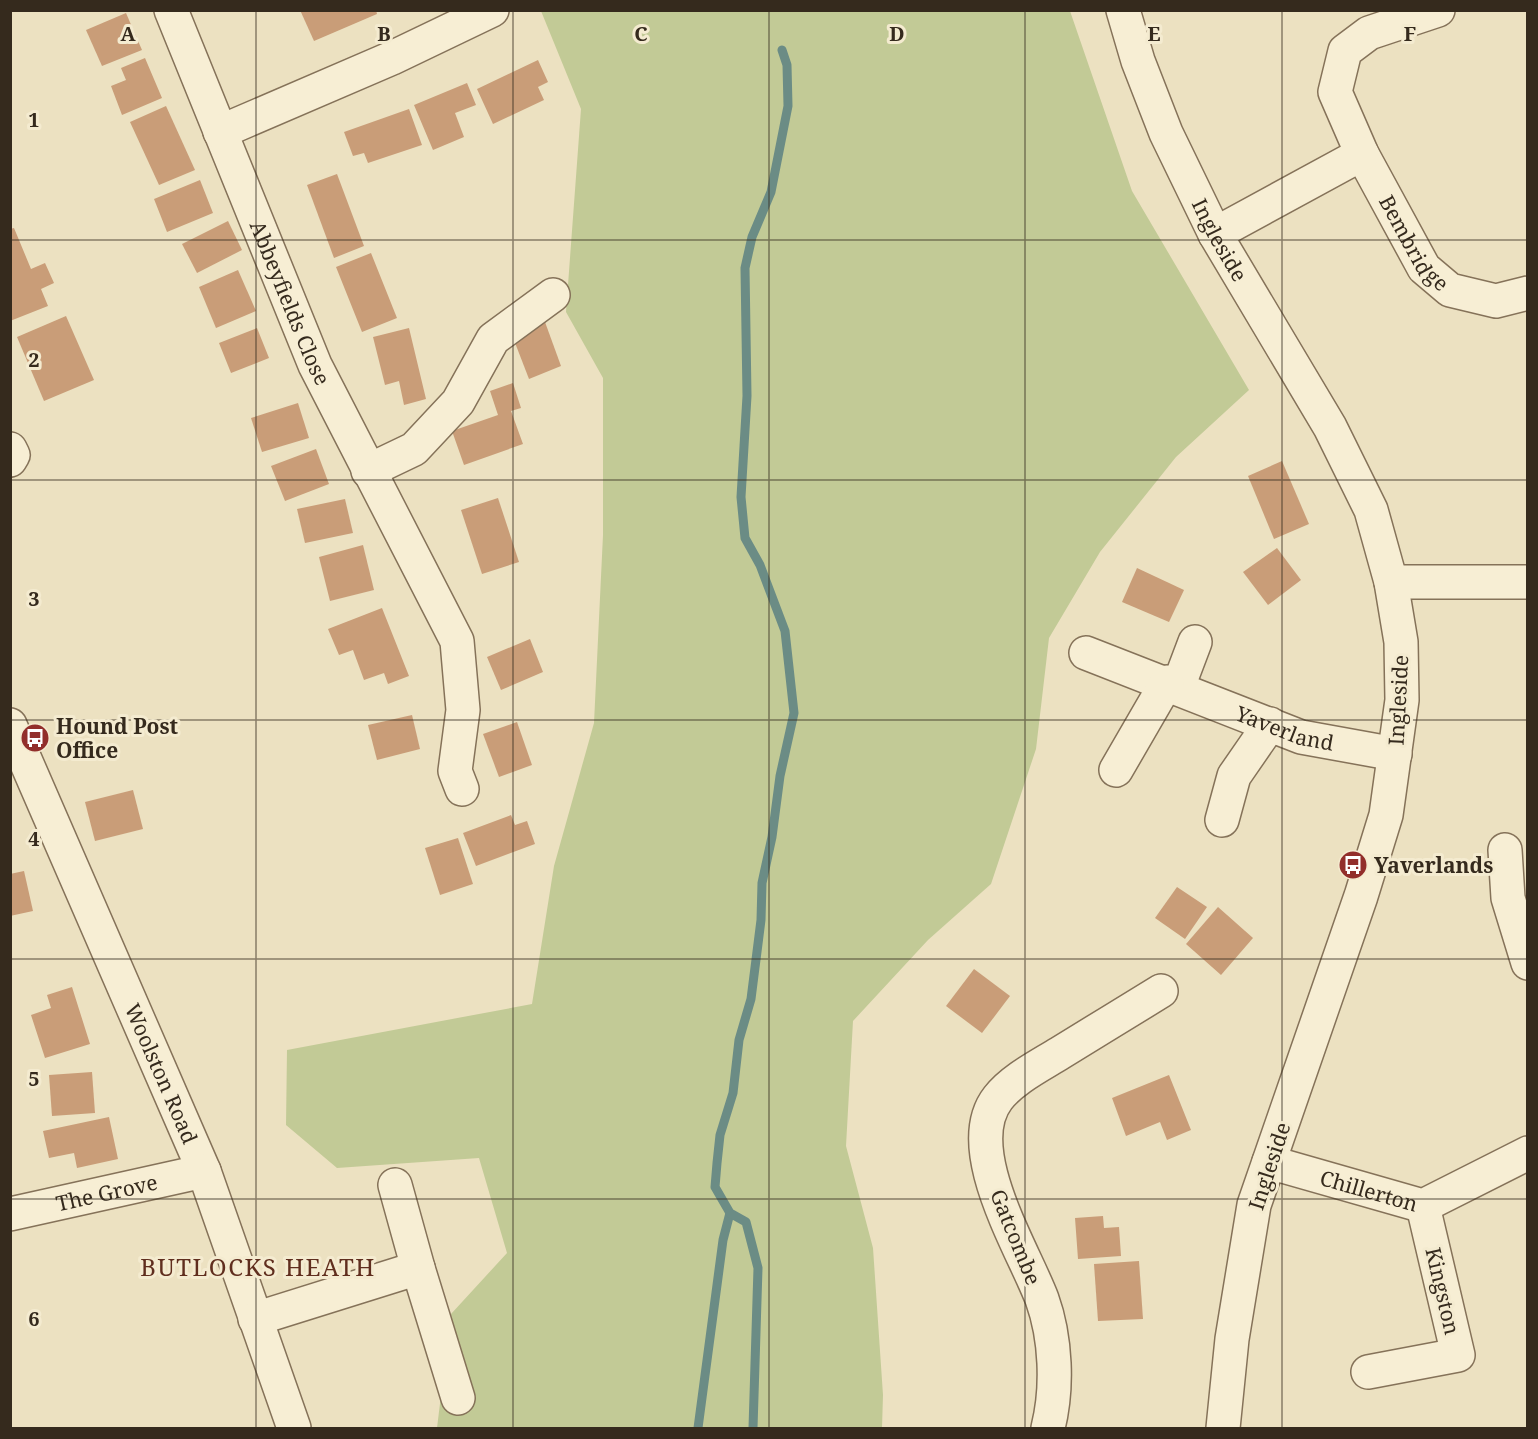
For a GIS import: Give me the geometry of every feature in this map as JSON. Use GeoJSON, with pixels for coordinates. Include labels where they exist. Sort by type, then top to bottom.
{"type":"FeatureCollection","features":[{"type":"Feature","properties":{"kind":"street","name":"Abbeyfields Close"},"geometry":{"type":"LineString","coordinates":[[171,10],[315,365],[457,641],[463,710],[455,771],[462,789]]}},
{"type":"Feature","properties":{"kind":"street"},"geometry":{"type":"LineString","coordinates":[[219,132],[402,53],[492,10]]}},
{"type":"Feature","properties":{"kind":"street","name":"Ingleside"},"geometry":{"type":"LineString","coordinates":[[1124,10],[1138,61],[1166,133],[1215,234],[1330,427],[1371,510],[1391,582],[1401,642],[1401,700],[1386,815],[1361,896],[1252,1216],[1232,1339],[1223,1428]]}},
{"type":"Feature","properties":{"kind":"street","name":"Bembridge"},"geometry":{"type":"LineString","coordinates":[[1438,10],[1369,33],[1345,51],[1335,92],[1362,154],[1424,268],[1450,290],[1496,302],[1527,292]]}},
{"type":"Feature","properties":{"kind":"street"},"geometry":{"type":"LineString","coordinates":[[1215,234],[1362,154]]}},
{"type":"Feature","properties":{"kind":"street"},"geometry":{"type":"LineString","coordinates":[[368,471],[414,450],[459,402],[494,339],[553,295]]}},
{"type":"Feature","properties":{"kind":"street"},"geometry":{"type":"LineString","coordinates":[[10,449],[13,455],[10,460]]}},
{"type":"Feature","properties":{"kind":"street"},"geometry":{"type":"LineString","coordinates":[[1391,582],[1527,582]]}},
{"type":"Feature","properties":{"kind":"street"},"geometry":{"type":"LineString","coordinates":[[1116,770],[1173,685],[1195,642]]}},
{"type":"Feature","properties":{"kind":"street","name":"Yaverland"},"geometry":{"type":"LineString","coordinates":[[1086,653],[1173,685],[1301,737],[1395,754]]}},
{"type":"Feature","properties":{"kind":"street"},"geometry":{"type":"LineString","coordinates":[[1222,820],[1234,776],[1270,724]]}},
{"type":"Feature","properties":{"kind":"street","name":"Woolston Road"},"geometry":{"type":"LineString","coordinates":[[10,725],[204,1171],[294,1428]]}},
{"type":"Feature","properties":{"kind":"street"},"geometry":{"type":"LineString","coordinates":[[1505,850],[1508,898],[1527,963]]}},
{"type":"Feature","properties":{"kind":"street","name":"Gatcombe"},"geometry":{"type":"LineString","coordinates":[[1048,1428],[1054,1402],[1052,1346],[1042,1300],[996,1198],[984,1130],[997,1099],[1024,1075],[1161,991]]}},
{"type":"Feature","properties":{"kind":"street","name":"Chillerton"},"geometry":{"type":"LineString","coordinates":[[1269,1162],[1423,1206],[1527,1153]]}},
{"type":"Feature","properties":{"kind":"street","name":"The Grove"},"geometry":{"type":"LineString","coordinates":[[10,1214],[204,1171]]}},
{"type":"Feature","properties":{"kind":"street"},"geometry":{"type":"LineString","coordinates":[[394,1185],[458,1398]]}},
{"type":"Feature","properties":{"kind":"street","name":"Kingston"},"geometry":{"type":"LineString","coordinates":[[1368,1372],[1458,1355],[1423,1206]]}},
{"type":"Feature","properties":{"kind":"street"},"geometry":{"type":"LineString","coordinates":[[255,1319],[418,1268]]}},
{"type":"Feature","properties":{"kind":"green space"},"geometry":{"type":"Polygon","coordinates":[[[541,11],[1070,11],[1132,191],[1249,390],[1176,457],[1100,552],[1049,638],[1036,749],[991,884],[928,940],[853,1021],[846,1146],[873,1248],[883,1395],[882,1428],[437,1428],[451,1314],[507,1253],[479,1158],[337,1168],[286,1125],[287,1050],[532,1004],[554,866],[594,723],[603,535],[603,378],[566,312],[581,109],[541,11]]]}},
{"type":"Feature","properties":{"kind":"building"},"geometry":{"type":"Polygon","coordinates":[[[300,10],[376,10],[377,14],[314,41],[300,10]]]}},
{"type":"Feature","properties":{"kind":"building"},"geometry":{"type":"Polygon","coordinates":[[[126,13],[142,50],[102,66],[86,30],[126,13]]]}},
{"type":"Feature","properties":{"kind":"building"},"geometry":{"type":"Polygon","coordinates":[[[145,58],[162,98],[122,115],[111,86],[126,80],[121,68],[145,58]]]}},
{"type":"Feature","properties":{"kind":"building"},"geometry":{"type":"Polygon","coordinates":[[[538,60],[548,82],[538,87],[544,100],[493,124],[477,89],[538,60]]]}},
{"type":"Feature","properties":{"kind":"building"},"geometry":{"type":"Polygon","coordinates":[[[467,83],[476,105],[455,113],[464,137],[433,150],[414,105],[467,83]]]}},
{"type":"Feature","properties":{"kind":"building"},"geometry":{"type":"Polygon","coordinates":[[[166,106],[195,170],[159,185],[130,122],[166,106]]]}},
{"type":"Feature","properties":{"kind":"building"},"geometry":{"type":"Polygon","coordinates":[[[409,109],[422,145],[368,163],[364,153],[353,156],[344,132],[409,109]]]}},
{"type":"Feature","properties":{"kind":"building"},"geometry":{"type":"Polygon","coordinates":[[[337,174],[364,246],[334,258],[307,185],[337,174]]]}},
{"type":"Feature","properties":{"kind":"building"},"geometry":{"type":"Polygon","coordinates":[[[200,180],[213,213],[167,232],[154,199],[200,180]]]}},
{"type":"Feature","properties":{"kind":"building"},"geometry":{"type":"Polygon","coordinates":[[[228,221],[242,250],[197,273],[182,244],[228,221]]]}},
{"type":"Feature","properties":{"kind":"building"},"geometry":{"type":"Polygon","coordinates":[[[14,228],[31,269],[45,263],[54,283],[41,289],[48,306],[10,321],[10,229],[14,228]]]}},
{"type":"Feature","properties":{"kind":"building"},"geometry":{"type":"Polygon","coordinates":[[[371,253],[397,318],[362,332],[336,267],[371,253]]]}},
{"type":"Feature","properties":{"kind":"building"},"geometry":{"type":"Polygon","coordinates":[[[238,270],[256,311],[216,328],[199,287],[238,270]]]}},
{"type":"Feature","properties":{"kind":"building"},"geometry":{"type":"Polygon","coordinates":[[[66,316],[94,380],[44,401],[17,337],[66,316]]]}},
{"type":"Feature","properties":{"kind":"building"},"geometry":{"type":"Polygon","coordinates":[[[545,322],[561,366],[529,379],[512,335],[545,322]]]}},
{"type":"Feature","properties":{"kind":"building"},"geometry":{"type":"Polygon","coordinates":[[[257,328],[269,358],[231,373],[219,343],[257,328]]]}},
{"type":"Feature","properties":{"kind":"building"},"geometry":{"type":"Polygon","coordinates":[[[409,328],[426,399],[404,405],[399,381],[385,385],[373,337],[409,328]]]}},
{"type":"Feature","properties":{"kind":"building"},"geometry":{"type":"Polygon","coordinates":[[[513,383],[521,408],[511,411],[523,444],[464,465],[452,431],[498,415],[490,391],[513,383]]]}},
{"type":"Feature","properties":{"kind":"building"},"geometry":{"type":"Polygon","coordinates":[[[298,403],[309,438],[262,452],[251,418],[298,403]]]}},
{"type":"Feature","properties":{"kind":"building"},"geometry":{"type":"Polygon","coordinates":[[[316,449],[329,484],[285,501],[271,466],[316,449]]]}},
{"type":"Feature","properties":{"kind":"building"},"geometry":{"type":"Polygon","coordinates":[[[1282,461],[1309,524],[1274,539],[1248,476],[1282,461]]]}},
{"type":"Feature","properties":{"kind":"building"},"geometry":{"type":"Polygon","coordinates":[[[498,498],[519,562],[482,574],[461,510],[498,498]]]}},
{"type":"Feature","properties":{"kind":"building"},"geometry":{"type":"Polygon","coordinates":[[[345,499],[353,533],[305,543],[297,509],[345,499]]]}},
{"type":"Feature","properties":{"kind":"building"},"geometry":{"type":"Polygon","coordinates":[[[363,545],[374,590],[330,601],[319,557],[363,545]]]}},
{"type":"Feature","properties":{"kind":"building"},"geometry":{"type":"Polygon","coordinates":[[[1277,548],[1301,580],[1268,605],[1243,572],[1277,548]]]}},
{"type":"Feature","properties":{"kind":"building"},"geometry":{"type":"Polygon","coordinates":[[[1137,568],[1184,590],[1169,622],[1122,602],[1137,568]]]}},
{"type":"Feature","properties":{"kind":"building"},"geometry":{"type":"Polygon","coordinates":[[[382,608],[409,676],[388,684],[384,673],[364,680],[353,650],[339,655],[328,629],[382,608]]]}},
{"type":"Feature","properties":{"kind":"building"},"geometry":{"type":"Polygon","coordinates":[[[530,639],[543,672],[501,690],[487,657],[530,639]]]}},
{"type":"Feature","properties":{"kind":"building"},"geometry":{"type":"Polygon","coordinates":[[[412,715],[420,749],[377,760],[368,725],[412,715]]]}},
{"type":"Feature","properties":{"kind":"building"},"geometry":{"type":"Polygon","coordinates":[[[517,722],[532,765],[499,777],[483,734],[517,722]]]}},
{"type":"Feature","properties":{"kind":"building"},"geometry":{"type":"Polygon","coordinates":[[[133,790],[143,829],[95,841],[85,802],[133,790]]]}},
{"type":"Feature","properties":{"kind":"building"},"geometry":{"type":"Polygon","coordinates":[[[511,815],[515,825],[527,821],[535,844],[476,866],[463,833],[511,815]]]}},
{"type":"Feature","properties":{"kind":"building"},"geometry":{"type":"Polygon","coordinates":[[[458,838],[473,884],[440,895],[425,848],[458,838]]]}},
{"type":"Feature","properties":{"kind":"building"},"geometry":{"type":"Polygon","coordinates":[[[24,871],[33,911],[10,916],[10,874],[24,871]]]}},
{"type":"Feature","properties":{"kind":"building"},"geometry":{"type":"Polygon","coordinates":[[[1177,887],[1207,907],[1185,939],[1155,918],[1177,887]]]}},
{"type":"Feature","properties":{"kind":"building"},"geometry":{"type":"Polygon","coordinates":[[[1218,907],[1253,938],[1221,975],[1186,944],[1218,907]]]}},
{"type":"Feature","properties":{"kind":"building"},"geometry":{"type":"Polygon","coordinates":[[[974,969],[1010,996],[982,1033],[946,1006],[974,969]]]}},
{"type":"Feature","properties":{"kind":"building"},"geometry":{"type":"Polygon","coordinates":[[[72,987],[90,1044],[45,1058],[31,1015],[51,1008],[47,995],[72,987]]]}},
{"type":"Feature","properties":{"kind":"building"},"geometry":{"type":"Polygon","coordinates":[[[92,1072],[95,1113],[52,1116],[49,1075],[92,1072]]]}},
{"type":"Feature","properties":{"kind":"building"},"geometry":{"type":"Polygon","coordinates":[[[1169,1075],[1191,1130],[1167,1140],[1160,1122],[1126,1136],[1112,1098],[1169,1075]]]}},
{"type":"Feature","properties":{"kind":"building"},"geometry":{"type":"Polygon","coordinates":[[[109,1117],[118,1159],[77,1168],[74,1153],[49,1158],[43,1131],[109,1117]]]}},
{"type":"Feature","properties":{"kind":"building"},"geometry":{"type":"Polygon","coordinates":[[[1103,1216],[1104,1228],[1119,1227],[1121,1256],[1078,1259],[1075,1218],[1103,1216]]]}},
{"type":"Feature","properties":{"kind":"building"},"geometry":{"type":"Polygon","coordinates":[[[1139,1261],[1143,1319],[1098,1321],[1094,1264],[1139,1261]]]}},
{"type":"Feature","properties":{"kind":"waterway"},"geometry":{"type":"LineString","coordinates":[[753,1428],[758,1268],[746,1222],[730,1213],[715,1187],[720,1135],[733,1093],[739,1040],[751,999],[761,920],[762,883],[772,837],[780,776],[794,713],[785,631],[760,565],[745,538],[741,497],[747,396],[745,268],[752,237],[771,192],[788,106],[787,65],[782,50]]}},
{"type":"Feature","properties":{"kind":"waterway"},"geometry":{"type":"LineString","coordinates":[[698,1428],[723,1240],[730,1213]]}},
{"type":"Feature","properties":{"kind":"place","name":"Hound Post Office"},"geometry":{"type":"Point","coordinates":[35,738]}},
{"type":"Feature","properties":{"kind":"place","name":"Yaverlands"},"geometry":{"type":"Point","coordinates":[1353,865]}},
{"type":"Feature","properties":{"kind":"district","name":"BUTLOCKS HEATH"},"geometry":{"type":"Point","coordinates":[258,1266]}}]}
